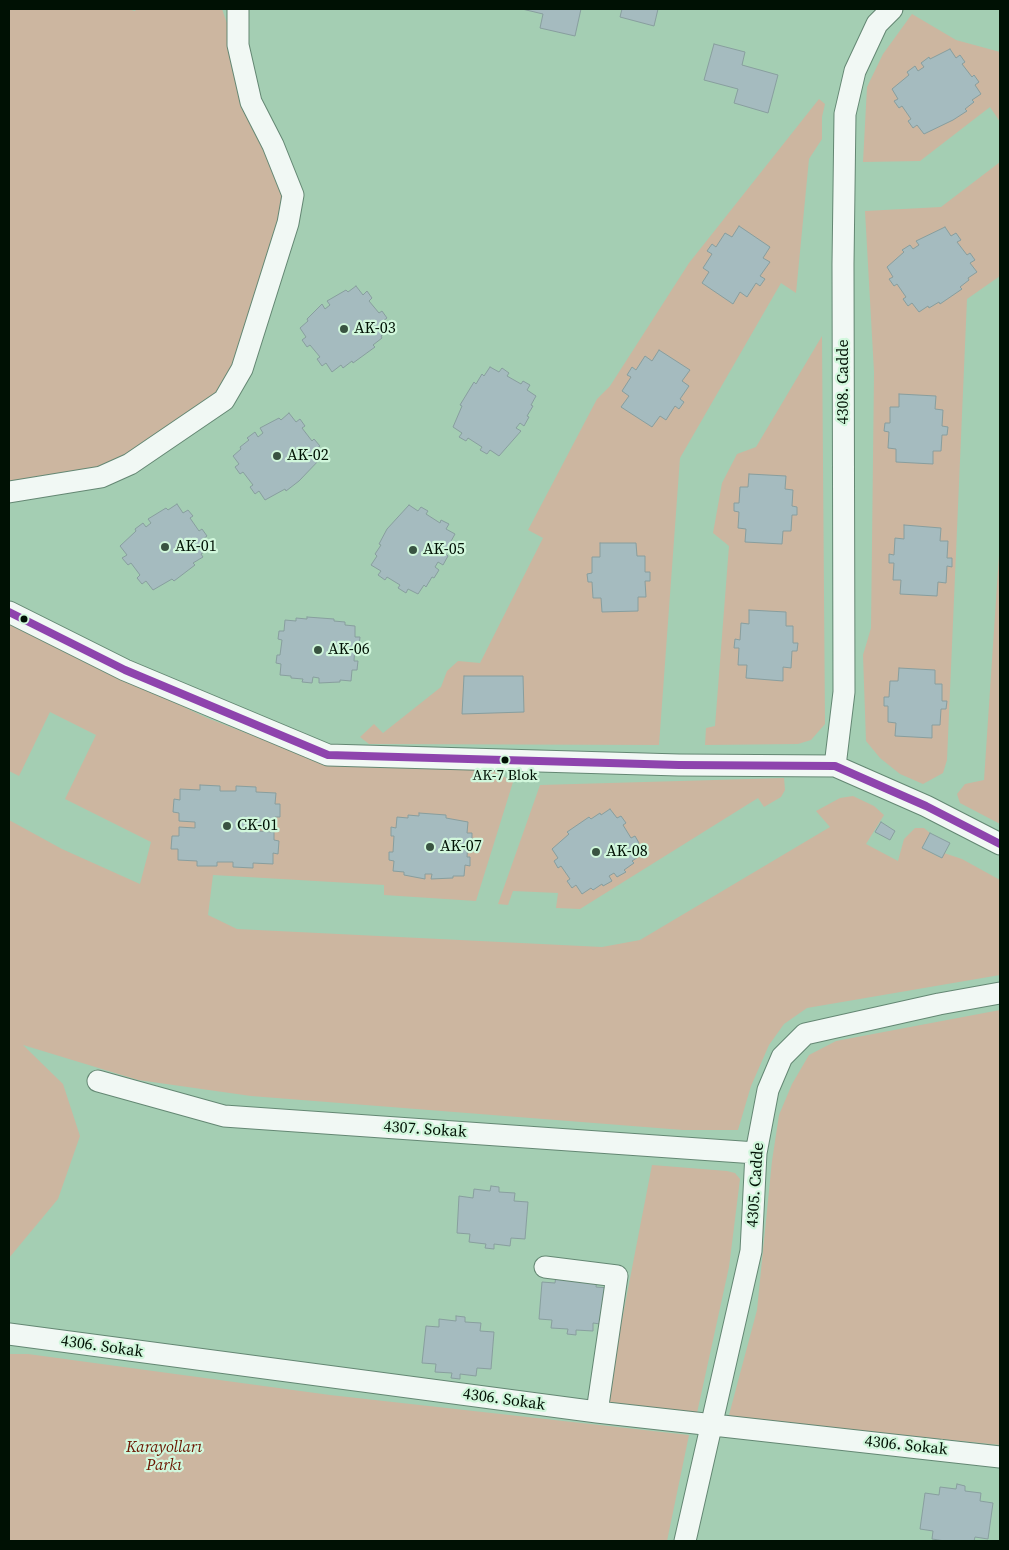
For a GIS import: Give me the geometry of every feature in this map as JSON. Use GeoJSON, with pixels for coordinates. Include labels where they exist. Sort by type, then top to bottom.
{"type":"FeatureCollection","features":[{"type":"Feature","properties":{"kind":"street"},"geometry":{"type":"LineString","coordinates":[[9,492],[101,477],[130,464],[224,400],[242,369],[288,223],[293,194],[273,145],[251,102],[238,45],[238,9]]}},
{"type":"Feature","properties":{"kind":"street","name":"4308. Cadde"},"geometry":{"type":"LineString","coordinates":[[835,766],[844,692],[843,264],[846,114],[855,71],[877,24],[892,9]]}},
{"type":"Feature","properties":{"kind":"street"},"geometry":{"type":"LineString","coordinates":[[9,612],[125,670],[328,755],[679,765],[835,766],[926,806],[1000,844]]}},
{"type":"Feature","properties":{"kind":"street","name":"4305. Cadde"},"geometry":{"type":"LineString","coordinates":[[685,1541],[751,1251],[756,1153],[768,1090],[782,1057],[805,1034],[939,1004],[1000,993]]}},
{"type":"Feature","properties":{"kind":"street","name":"4307. Sokak"},"geometry":{"type":"LineString","coordinates":[[98,1081],[224,1116],[756,1153]]}},
{"type":"Feature","properties":{"kind":"street"},"geometry":{"type":"LineString","coordinates":[[545,1268],[617,1276],[597,1412]]}},
{"type":"Feature","properties":{"kind":"street","name":"4306. Sokak"},"geometry":{"type":"LineString","coordinates":[[9,1334],[597,1412],[1000,1457]]}},
{"type":"Feature","properties":{"kind":"green space"},"geometry":{"type":"Polygon","coordinates":[[[9,9],[128,9],[135,11],[136,9],[222,9],[288,198],[242,351],[210,404],[98,471],[9,488],[9,9]]]}},
{"type":"Feature","properties":{"kind":"green space"},"geometry":{"type":"Polygon","coordinates":[[[912,14],[956,40],[1000,52],[1000,122],[990,107],[920,161],[863,162],[867,87],[883,54],[912,14]]]}},
{"type":"Feature","properties":{"kind":"green space"},"geometry":{"type":"Polygon","coordinates":[[[819,99],[825,104],[822,117],[822,139],[809,159],[796,293],[781,283],[680,458],[659,745],[369,744],[360,737],[374,724],[383,733],[441,687],[447,671],[458,661],[480,663],[543,538],[528,530],[597,399],[610,386],[689,263],[819,99]]]}},
{"type":"Feature","properties":{"kind":"green space"},"geometry":{"type":"Polygon","coordinates":[[[1000,162],[1000,276],[967,299],[947,760],[943,773],[923,784],[900,774],[880,758],[866,741],[863,655],[871,628],[874,372],[865,211],[941,207],[1000,162]]]}},
{"type":"Feature","properties":{"kind":"green space"},"geometry":{"type":"Polygon","coordinates":[[[822,336],[825,724],[811,740],[798,744],[705,745],[706,728],[715,726],[729,546],[713,533],[722,483],[737,454],[756,447],[822,336]]]}},
{"type":"Feature","properties":{"kind":"green space"},"geometry":{"type":"Polygon","coordinates":[[[1000,540],[1000,824],[960,803],[957,794],[965,784],[984,780],[1000,540]]]}},
{"type":"Feature","properties":{"kind":"green space"},"geometry":{"type":"Polygon","coordinates":[[[9,624],[207,718],[309,757],[495,771],[513,782],[476,901],[384,895],[384,885],[213,875],[208,915],[237,929],[602,947],[640,940],[830,827],[816,811],[840,798],[853,796],[874,806],[884,815],[866,844],[898,861],[904,839],[915,828],[924,828],[930,833],[922,848],[941,858],[944,853],[962,859],[1000,880],[1000,975],[807,1008],[784,1024],[769,1045],[751,1086],[738,1130],[683,1130],[251,1096],[138,1080],[23,1045],[63,1084],[80,1136],[58,1199],[9,1258],[9,820],[62,849],[140,884],[151,842],[65,799],[96,735],[50,712],[19,776],[9,771],[9,624]]]}},
{"type":"Feature","properties":{"kind":"green space"},"geometry":{"type":"Polygon","coordinates":[[[784,778],[785,790],[781,797],[764,807],[758,798],[580,909],[556,908],[558,893],[513,891],[508,905],[498,904],[540,785],[784,778]]]}},
{"type":"Feature","properties":{"kind":"green space"},"geometry":{"type":"Polygon","coordinates":[[[1000,1010],[1000,1445],[735,1418],[729,1415],[757,1310],[772,1161],[779,1115],[792,1084],[809,1055],[836,1041],[1000,1010]]]}},
{"type":"Feature","properties":{"kind":"green space"},"geometry":{"type":"Polygon","coordinates":[[[652,1165],[727,1171],[735,1173],[740,1179],[729,1267],[697,1413],[609,1402],[607,1397],[652,1165]]]}},
{"type":"Feature","properties":{"kind":"green space","name":"Karayolları Parkı"},"geometry":{"type":"Polygon","coordinates":[[[9,1354],[28,1354],[330,1395],[689,1435],[667,1541],[9,1541],[9,1354]]]}},
{"type":"Feature","properties":{"kind":"building"},"geometry":{"type":"Polygon","coordinates":[[[522,9],[581,9],[575,36],[540,28],[543,14],[522,9]]]}},
{"type":"Feature","properties":{"kind":"building"},"geometry":{"type":"Polygon","coordinates":[[[622,9],[658,9],[654,26],[620,17],[622,9]]]}},
{"type":"Feature","properties":{"kind":"building"},"geometry":{"type":"Polygon","coordinates":[[[714,44],[745,52],[742,65],[778,75],[768,113],[734,103],[738,89],[704,80],[714,44]]]}},
{"type":"Feature","properties":{"kind":"building"},"geometry":{"type":"Polygon","coordinates":[[[950,49],[956,58],[960,55],[965,62],[962,64],[972,77],[974,75],[979,82],[975,85],[981,94],[972,100],[974,102],[965,109],[967,111],[924,134],[917,125],[913,128],[908,121],[911,119],[902,106],[899,108],[894,101],[898,99],[892,89],[909,75],[907,72],[915,66],[918,71],[924,67],[921,63],[929,57],[930,59],[950,49]]]}},
{"type":"Feature","properties":{"kind":"building"},"geometry":{"type":"Polygon","coordinates":[[[739,226],[770,247],[763,258],[770,262],[760,276],[765,279],[760,286],[756,283],[747,297],[740,292],[733,304],[702,283],[709,272],[703,268],[712,254],[707,251],[712,244],[716,247],[725,233],[732,237],[739,226]]]}},
{"type":"Feature","properties":{"kind":"building"},"geometry":{"type":"Polygon","coordinates":[[[945,227],[951,236],[956,233],[961,240],[957,242],[967,255],[970,253],[975,260],[970,263],[977,272],[960,287],[962,289],[940,304],[939,302],[929,308],[928,306],[919,312],[912,303],[908,306],[903,299],[906,297],[897,284],[894,286],[889,279],[893,277],[887,267],[904,252],[902,250],[910,245],[913,249],[919,245],[916,241],[945,227]]]}},
{"type":"Feature","properties":{"kind":"building","name":"AK-03"},"geometry":{"type":"Polygon","coordinates":[[[356,286],[363,295],[367,291],[372,298],[369,301],[379,313],[382,311],[387,318],[383,321],[389,330],[373,345],[375,347],[353,363],[352,361],[343,368],[341,365],[332,372],[326,363],[322,366],[317,359],[320,357],[310,345],[307,347],[302,340],[306,337],[300,328],[322,304],[325,309],[330,305],[327,301],[346,290],[348,292],[356,286]]]}},
{"type":"Feature","properties":{"kind":"building"},"geometry":{"type":"Polygon","coordinates":[[[659,350],[690,370],[682,381],[689,386],[680,399],[684,402],[679,409],[675,406],[666,420],[660,416],[652,427],[621,407],[629,396],[622,391],[631,377],[627,375],[632,367],[636,370],[645,356],[652,361],[659,350]]]}},
{"type":"Feature","properties":{"kind":"building"},"geometry":{"type":"Polygon","coordinates":[[[490,367],[499,372],[502,368],[509,373],[507,376],[521,384],[523,381],[530,385],[527,390],[536,396],[524,426],[520,423],[516,428],[521,431],[499,456],[490,450],[487,454],[480,450],[482,447],[468,438],[466,441],[459,437],[462,433],[453,427],[462,406],[460,405],[474,382],[476,384],[482,374],[484,376],[490,367]]]}},
{"type":"Feature","properties":{"kind":"building"},"geometry":{"type":"Polygon","coordinates":[[[899,394],[936,396],[935,409],[943,410],[942,426],[948,427],[947,435],[942,435],[941,451],[933,451],[933,464],[896,462],[896,449],[888,448],[889,432],[884,431],[885,423],[890,423],[890,407],[899,407],[899,394]]]}},
{"type":"Feature","properties":{"kind":"building","name":"AK-02"},"geometry":{"type":"Polygon","coordinates":[[[289,413],[296,422],[300,419],[305,426],[302,428],[312,441],[314,439],[320,446],[316,449],[322,457],[299,481],[286,491],[285,489],[265,500],[259,491],[255,494],[250,487],[253,485],[243,472],[240,474],[235,467],[239,464],[233,456],[249,440],[247,438],[255,432],[258,437],[263,433],[260,428],[279,418],[281,420],[289,413]]]}},
{"type":"Feature","properties":{"kind":"building"},"geometry":{"type":"Polygon","coordinates":[[[749,474],[786,476],[785,489],[793,490],[792,506],[797,507],[797,515],[792,515],[791,531],[783,531],[782,544],[745,542],[746,529],[738,528],[739,512],[734,511],[734,503],[739,503],[740,487],[748,487],[749,474]]]}},
{"type":"Feature","properties":{"kind":"building","name":"AK-01"},"geometry":{"type":"Polygon","coordinates":[[[177,504],[183,513],[188,510],[193,516],[190,518],[199,531],[202,529],[207,536],[203,539],[210,548],[201,554],[203,557],[193,563],[195,565],[174,581],[172,579],[153,590],[146,581],[142,584],[137,578],[140,575],[131,563],[128,565],[122,558],[127,555],[120,546],[143,523],[146,527],[151,523],[148,519],[166,508],[168,510],[177,504]]]}},
{"type":"Feature","properties":{"kind":"building","name":"AK-05"},"geometry":{"type":"Polygon","coordinates":[[[409,505],[418,511],[421,507],[428,511],[426,514],[440,523],[441,520],[449,524],[446,529],[455,534],[443,565],[438,562],[435,567],[439,570],[434,578],[432,577],[426,587],[424,585],[418,594],[408,589],[406,593],[398,588],[400,585],[387,577],[385,580],[378,575],[381,571],[371,565],[377,556],[375,554],[381,545],[379,544],[387,529],[409,505]]]}},
{"type":"Feature","properties":{"kind":"building"},"geometry":{"type":"Polygon","coordinates":[[[904,525],[941,528],[940,541],[948,541],[947,558],[952,558],[952,567],[947,566],[946,583],[938,582],[937,596],[900,594],[901,580],[893,580],[894,563],[889,563],[889,554],[894,555],[895,538],[904,539],[904,525]]]}},
{"type":"Feature","properties":{"kind":"building"},"geometry":{"type":"Polygon","coordinates":[[[600,543],[636,543],[637,556],[645,556],[645,572],[650,572],[650,581],[645,581],[646,597],[638,597],[638,611],[602,612],[601,598],[593,598],[592,582],[588,582],[587,574],[592,573],[592,557],[600,557],[600,543]]]}},
{"type":"Feature","properties":{"kind":"building"},"geometry":{"type":"Polygon","coordinates":[[[749,610],[786,612],[786,626],[793,626],[793,643],[798,643],[797,651],[792,651],[791,668],[783,667],[783,681],[746,678],[747,665],[738,665],[739,648],[734,648],[735,639],[740,640],[741,623],[749,624],[749,610]]]}},
{"type":"Feature","properties":{"kind":"building","name":"AK-06"},"geometry":{"type":"Polygon","coordinates":[[[307,617],[334,619],[334,621],[345,622],[345,625],[355,626],[355,637],[360,637],[359,646],[355,645],[354,661],[358,661],[357,670],[352,670],[351,681],[340,680],[340,682],[319,683],[319,678],[313,677],[312,683],[302,682],[303,679],[291,678],[291,676],[280,675],[281,664],[276,663],[277,655],[280,655],[282,640],[278,639],[279,631],[284,631],[285,620],[296,621],[296,618],[307,619],[307,617]]]}},
{"type":"Feature","properties":{"kind":"building"},"geometry":{"type":"Polygon","coordinates":[[[899,668],[935,670],[935,684],[942,684],[942,701],[947,701],[946,709],[941,709],[940,725],[932,725],[932,738],[895,736],[896,723],[888,722],[888,706],[884,706],[884,697],[889,697],[890,681],[898,681],[899,668]]]}},
{"type":"Feature","properties":{"kind":"building"},"geometry":{"type":"Polygon","coordinates":[[[464,676],[523,676],[524,712],[462,714],[464,676]]]}},
{"type":"Feature","properties":{"kind":"building","name":"CK-01"},"geometry":{"type":"Polygon","coordinates":[[[200,785],[220,786],[220,791],[236,791],[236,786],[256,787],[256,792],[276,793],[275,804],[280,804],[280,817],[275,817],[274,826],[259,825],[258,831],[274,832],[274,840],[279,841],[278,854],[273,853],[273,864],[253,863],[253,868],[233,867],[233,862],[217,862],[217,866],[197,866],[197,861],[178,860],[178,849],[171,849],[172,836],[179,836],[179,827],[195,828],[195,822],[179,821],[179,813],[173,812],[174,799],[180,800],[180,789],[200,790],[200,785]]]}},
{"type":"Feature","properties":{"kind":"building","name":"AK-08"},"geometry":{"type":"Polygon","coordinates":[[[610,809],[617,818],[621,816],[626,823],[623,825],[631,838],[635,836],[639,843],[635,846],[641,855],[624,870],[626,872],[617,877],[614,873],[609,876],[612,881],[603,886],[602,884],[593,890],[591,888],[582,894],[576,885],[572,888],[567,881],[570,879],[561,866],[558,868],[554,861],[558,858],[552,849],[569,834],[567,832],[589,817],[591,819],[610,809]]]}},
{"type":"Feature","properties":{"kind":"building","name":"AK-07"},"geometry":{"type":"Polygon","coordinates":[[[419,813],[446,815],[446,818],[468,822],[467,833],[472,833],[472,842],[468,841],[467,857],[470,857],[470,866],[465,865],[464,876],[431,879],[432,874],[425,874],[425,879],[404,875],[404,872],[393,871],[394,861],[389,860],[389,852],[393,852],[394,836],[391,836],[391,827],[396,828],[397,817],[419,816],[419,813]]]}},
{"type":"Feature","properties":{"kind":"building"},"geometry":{"type":"Polygon","coordinates":[[[881,822],[895,831],[890,840],[875,832],[881,822]]]}},
{"type":"Feature","properties":{"kind":"building"},"geometry":{"type":"Polygon","coordinates":[[[930,833],[950,843],[942,858],[922,848],[930,833]]]}},
{"type":"Feature","properties":{"kind":"building"},"geometry":{"type":"Polygon","coordinates":[[[491,1186],[499,1187],[499,1192],[515,1193],[514,1201],[528,1202],[525,1239],[511,1238],[510,1246],[494,1244],[494,1249],[485,1248],[486,1244],[469,1242],[470,1234],[457,1233],[459,1196],[473,1198],[474,1189],[490,1191],[491,1186]]]}},
{"type":"Feature","properties":{"kind":"building"},"geometry":{"type":"Polygon","coordinates":[[[556,1275],[597,1279],[596,1287],[610,1288],[607,1325],[593,1323],[593,1331],[576,1330],[576,1335],[567,1334],[568,1329],[551,1328],[552,1320],[539,1319],[542,1282],[555,1283],[556,1275]]]}},
{"type":"Feature","properties":{"kind":"building"},"geometry":{"type":"Polygon","coordinates":[[[456,1316],[465,1317],[465,1322],[481,1323],[480,1331],[494,1332],[491,1369],[477,1368],[476,1376],[460,1374],[460,1379],[451,1378],[452,1373],[435,1372],[436,1364],[422,1363],[426,1326],[439,1327],[439,1319],[456,1321],[456,1316]]]}},
{"type":"Feature","properties":{"kind":"building"},"geometry":{"type":"Polygon","coordinates":[[[957,1484],[965,1486],[965,1491],[981,1493],[980,1501],[993,1503],[988,1539],[975,1537],[974,1541],[945,1541],[932,1539],[933,1531],[920,1529],[925,1493],[939,1495],[940,1487],[956,1489],[957,1484]]]}},
{"type":"Feature","properties":{"kind":"transit line"},"geometry":{"type":"LineString","coordinates":[[9,612],[125,670],[328,755],[679,765],[835,766],[926,806],[1000,844]]}},
{"type":"Feature","properties":{"kind":"place","name":"AK-03"},"geometry":{"type":"Point","coordinates":[344,329]}},
{"type":"Feature","properties":{"kind":"place","name":"AK-02"},"geometry":{"type":"Point","coordinates":[277,456]}},
{"type":"Feature","properties":{"kind":"place","name":"AK-01"},"geometry":{"type":"Point","coordinates":[165,547]}},
{"type":"Feature","properties":{"kind":"place","name":"AK-05"},"geometry":{"type":"Point","coordinates":[413,550]}},
{"type":"Feature","properties":{"kind":"place","name":"AK-06"},"geometry":{"type":"Point","coordinates":[318,650]}},
{"type":"Feature","properties":{"kind":"place","name":"AK-7 Blok"},"geometry":{"type":"Point","coordinates":[505,760]}},
{"type":"Feature","properties":{"kind":"place","name":"CK-01"},"geometry":{"type":"Point","coordinates":[227,826]}},
{"type":"Feature","properties":{"kind":"place","name":"AK-07"},"geometry":{"type":"Point","coordinates":[430,847]}},
{"type":"Feature","properties":{"kind":"place","name":"AK-08"},"geometry":{"type":"Point","coordinates":[596,852]}}]}
